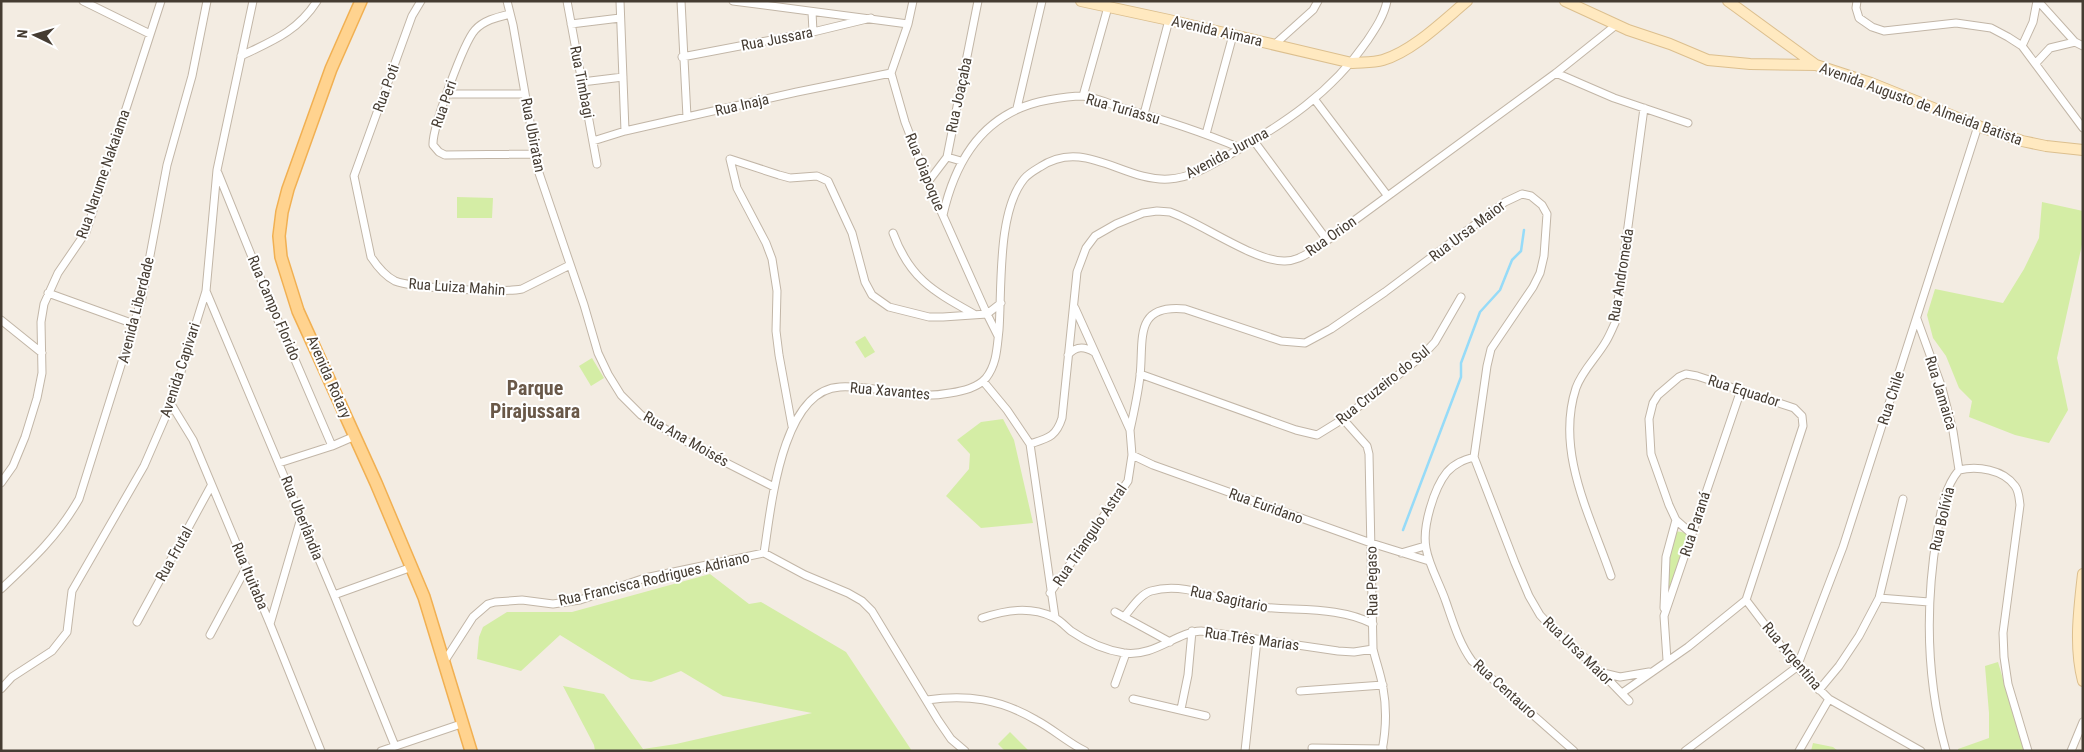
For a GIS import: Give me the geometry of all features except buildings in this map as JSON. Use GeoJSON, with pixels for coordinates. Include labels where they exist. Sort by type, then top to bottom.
{"type":"FeatureCollection","features":[{"type":"Feature","properties":{"kind":"main road","name":"Avenida Rotary"},"geometry":{"type":"LineString","coordinates":[[361,1],[331,69],[288,189],[282,212],[279,236],[281,257],[298,310],[355,436],[424,597],[470,751]]}},
{"type":"Feature","properties":{"kind":"main road","name":"Avenida Aimara"},"geometry":{"type":"LineString","coordinates":[[1081,1],[1352,63]]}},
{"type":"Feature","properties":{"kind":"main road"},"geometry":{"type":"LineString","coordinates":[[1352,63],[1382,60],[1401,52],[1432,31],[1467,1]]}},
{"type":"Feature","properties":{"kind":"main road"},"geometry":{"type":"LineString","coordinates":[[1565,1],[1616,25]]}},
{"type":"Feature","properties":{"kind":"main road"},"geometry":{"type":"LineString","coordinates":[[1728,1],[1816,65]]}},
{"type":"Feature","properties":{"kind":"main road","name":"Avenida Augusto de Almeida Batista"},"geometry":{"type":"LineString","coordinates":[[1616,25],[1708,60],[1750,64],[1816,65],[1871,83],[1978,126],[2022,141],[2083,150]]}},
{"type":"Feature","properties":{"kind":"main road"},"geometry":{"type":"LineString","coordinates":[[2083,574],[2079,613],[2079,662],[2083,681]]}},
{"type":"Feature","properties":{"kind":"street"},"geometry":{"type":"LineString","coordinates":[[83,1],[150,34]]}},
{"type":"Feature","properties":{"kind":"street","name":"Rua Narume Nakaiama"},"geometry":{"type":"LineString","coordinates":[[1,484],[13,466],[25,437],[42,373],[41,313],[58,273],[86,232],[161,1]]}},
{"type":"Feature","properties":{"kind":"street","name":"Avenida Liberdade"},"geometry":{"type":"LineString","coordinates":[[1,589],[56,535],[79,499],[134,324],[146,278],[167,165],[194,68],[207,1]]}},
{"type":"Feature","properties":{"kind":"street","name":"Avenida Capivari"},"geometry":{"type":"LineString","coordinates":[[1,690],[12,677],[52,651],[67,632],[72,591],[144,466],[171,404],[206,291],[217,170],[253,1]]}},
{"type":"Feature","properties":{"kind":"street"},"geometry":{"type":"LineString","coordinates":[[240,56],[288,33],[304,18],[317,1]]}},
{"type":"Feature","properties":{"kind":"street","name":"Rua Poti"},"geometry":{"type":"LineString","coordinates":[[354,176],[412,16],[420,1]]}},
{"type":"Feature","properties":{"kind":"street","name":"Rua Ubiratan"},"geometry":{"type":"LineString","coordinates":[[508,1],[539,172],[570,265]]}},
{"type":"Feature","properties":{"kind":"street","name":"Rua Timbagi"},"geometry":{"type":"LineString","coordinates":[[567,1],[597,164]]}},
{"type":"Feature","properties":{"kind":"street"},"geometry":{"type":"LineString","coordinates":[[620,1],[625,131]]}},
{"type":"Feature","properties":{"kind":"street"},"geometry":{"type":"LineString","coordinates":[[681,1],[682,57],[687,117]]}},
{"type":"Feature","properties":{"kind":"street"},"geometry":{"type":"LineString","coordinates":[[733,1],[908,24]]}},
{"type":"Feature","properties":{"kind":"street"},"geometry":{"type":"LineString","coordinates":[[891,73],[914,1]]}},
{"type":"Feature","properties":{"kind":"street","name":"Rua Joaçaba"},"geometry":{"type":"LineString","coordinates":[[928,182],[947,157],[978,1]]}},
{"type":"Feature","properties":{"kind":"street"},"geometry":{"type":"LineString","coordinates":[[1017,108],[1042,1]]}},
{"type":"Feature","properties":{"kind":"street"},"geometry":{"type":"LineString","coordinates":[[1274,45],[1307,16],[1318,1]]}},
{"type":"Feature","properties":{"kind":"street","name":"Avenida Juruna"},"geometry":{"type":"LineString","coordinates":[[998,336],[1004,235],[1015,195],[1025,178],[1043,165],[1067,156],[1080,155],[1153,178],[1178,179],[1194,174],[1254,141],[1316,100],[1352,63],[1375,30],[1387,1]]}},
{"type":"Feature","properties":{"kind":"street"},"geometry":{"type":"LineString","coordinates":[[1857,1],[1856,8],[1859,18],[1872,27],[1884,31],[1956,23],[1991,28],[2022,46],[2083,128]]}},
{"type":"Feature","properties":{"kind":"street"},"geometry":{"type":"LineString","coordinates":[[2022,46],[2033,22],[2037,1]]}},
{"type":"Feature","properties":{"kind":"street"},"geometry":{"type":"LineString","coordinates":[[2037,1],[2074,42],[2083,46]]}},
{"type":"Feature","properties":{"kind":"street"},"geometry":{"type":"LineString","coordinates":[[1083,96],[1108,7]]}},
{"type":"Feature","properties":{"kind":"street"},"geometry":{"type":"LineString","coordinates":[[812,12],[813,32]]}},
{"type":"Feature","properties":{"kind":"street","name":"Rua Peri"},"geometry":{"type":"LineString","coordinates":[[510,14],[489,20],[474,30],[462,52],[433,145],[439,152],[445,155],[535,154]]}},
{"type":"Feature","properties":{"kind":"street"},"geometry":{"type":"LineString","coordinates":[[571,24],[620,18]]}},
{"type":"Feature","properties":{"kind":"street","name":"Rua Jussara"},"geometry":{"type":"LineString","coordinates":[[682,57],[813,32],[871,18]]}},
{"type":"Feature","properties":{"kind":"street"},"geometry":{"type":"LineString","coordinates":[[1144,114],[1169,20]]}},
{"type":"Feature","properties":{"kind":"street","name":"Rua Orion"},"geometry":{"type":"LineString","coordinates":[[1030,444],[1049,438],[1058,429],[1062,418],[1066,396],[1068,355],[1077,272],[1086,248],[1095,236],[1116,224],[1143,213],[1156,211],[1170,212],[1265,258],[1286,261],[1299,258],[1314,250],[1556,73],[1616,25]]}},
{"type":"Feature","properties":{"kind":"street"},"geometry":{"type":"LineString","coordinates":[[1206,134],[1233,35]]}},
{"type":"Feature","properties":{"kind":"street"},"geometry":{"type":"LineString","coordinates":[[2036,63],[2050,48],[2074,42]]}},
{"type":"Feature","properties":{"kind":"street","name":"Rua Inaja"},"geometry":{"type":"LineString","coordinates":[[593,141],[625,131],[891,73]]}},
{"type":"Feature","properties":{"kind":"street","name":"Rua Oiapoque"},"geometry":{"type":"LineString","coordinates":[[891,73],[905,122],[928,182],[998,336]]}},
{"type":"Feature","properties":{"kind":"street"},"geometry":{"type":"LineString","coordinates":[[1556,73],[1644,108],[1688,123]]}},
{"type":"Feature","properties":{"kind":"street"},"geometry":{"type":"LineString","coordinates":[[582,82],[623,77]]}},
{"type":"Feature","properties":{"kind":"street"},"geometry":{"type":"LineString","coordinates":[[448,94],[525,94]]}},
{"type":"Feature","properties":{"kind":"street","name":"Rua Turiassu"},"geometry":{"type":"LineString","coordinates":[[943,215],[949,189],[962,161],[987,130],[1017,108],[1061,97],[1083,96],[1206,134],[1240,148]]}},
{"type":"Feature","properties":{"kind":"street"},"geometry":{"type":"LineString","coordinates":[[1316,100],[1387,195]]}},
{"type":"Feature","properties":{"kind":"street","name":"Rua Andromeda"},"geometry":{"type":"LineString","coordinates":[[1612,576],[1581,495],[1572,456],[1572,414],[1576,388],[1586,368],[1605,344],[1615,323],[1644,108]]}},
{"type":"Feature","properties":{"kind":"street","name":"Rua Chile"},"geometry":{"type":"LineString","coordinates":[[1797,667],[1842,547],[1978,126]]}},
{"type":"Feature","properties":{"kind":"street"},"geometry":{"type":"LineString","coordinates":[[1254,141],[1327,240]]}},
{"type":"Feature","properties":{"kind":"street"},"geometry":{"type":"LineString","coordinates":[[947,157],[962,161]]}},
{"type":"Feature","properties":{"kind":"street"},"geometry":{"type":"LineString","coordinates":[[764,553],[774,487],[792,426],[776,330],[777,291],[772,259],[766,243],[736,188],[730,159],[784,176],[817,176],[828,181],[852,233],[865,282],[872,295],[890,307],[929,317],[943,317],[987,314],[1001,303]]}},
{"type":"Feature","properties":{"kind":"street","name":"Rua Campo Florido"},"geometry":{"type":"LineString","coordinates":[[217,170],[332,446]]}},
{"type":"Feature","properties":{"kind":"street","name":"Rua Luiza Mahin"},"geometry":{"type":"LineString","coordinates":[[354,176],[371,257],[376,265],[394,280],[420,286],[513,290],[528,286],[570,265]]}},
{"type":"Feature","properties":{"kind":"street","name":"Rua Ursa Maior"},"geometry":{"type":"LineString","coordinates":[[1130,430],[1140,374],[1140,344],[1143,330],[1150,317],[1157,311],[1170,308],[1185,309],[1282,341],[1305,343],[1332,330],[1505,202],[1522,194],[1531,196],[1542,205],[1547,214],[1544,256],[1540,274],[1533,287],[1491,349],[1474,457],[1515,564],[1529,596],[1540,615],[1554,630],[1602,672],[1629,701]]}},
{"type":"Feature","properties":{"kind":"street"},"geometry":{"type":"LineString","coordinates":[[893,232],[898,247],[907,261],[931,289],[974,314]]}},
{"type":"Feature","properties":{"kind":"street","name":"Rua Ana Moisés"},"geometry":{"type":"LineString","coordinates":[[570,265],[598,353],[621,395],[641,415],[703,451],[774,487]]}},
{"type":"Feature","properties":{"kind":"street","name":"Rua Uberlândia"},"geometry":{"type":"LineString","coordinates":[[206,291],[334,595],[394,746]]}},
{"type":"Feature","properties":{"kind":"street"},"geometry":{"type":"LineString","coordinates":[[48,293],[134,324]]}},
{"type":"Feature","properties":{"kind":"street","name":"Rua Cruzeiro do Sul"},"geometry":{"type":"LineString","coordinates":[[1140,374],[1309,434],[1317,435],[1344,419],[1422,356],[1435,342],[1461,297]]}},
{"type":"Feature","properties":{"kind":"street","name":"Rua Triangulo Astral"},"geometry":{"type":"LineString","coordinates":[[1050,593],[1128,481],[1132,454],[1130,430],[1074,308]]}},
{"type":"Feature","properties":{"kind":"street","name":"Rua Jamaica"},"geometry":{"type":"LineString","coordinates":[[1916,318],[1942,388],[1953,431],[1959,470]]}},
{"type":"Feature","properties":{"kind":"street"},"geometry":{"type":"LineString","coordinates":[[1,320],[42,353]]}},
{"type":"Feature","properties":{"kind":"street"},"geometry":{"type":"LineString","coordinates":[[998,336],[993,366],[983,382],[1007,410],[1030,444],[1050,593],[1055,617]]}},
{"type":"Feature","properties":{"kind":"street"},"geometry":{"type":"LineString","coordinates":[[1068,355],[1078,347],[1084,347],[1095,352]]}},
{"type":"Feature","properties":{"kind":"street","name":"Rua Equador"},"geometry":{"type":"LineString","coordinates":[[1692,534],[1676,520],[1651,454],[1649,419],[1653,404],[1658,395],[1678,377],[1686,374],[1698,376],[1794,408],[1802,416],[1803,426],[1746,600]]}},
{"type":"Feature","properties":{"kind":"street","name":"Rua Xavantes"},"geometry":{"type":"LineString","coordinates":[[792,426],[813,398],[827,389],[842,387],[917,396],[936,396],[972,388],[983,382]]}},
{"type":"Feature","properties":{"kind":"street","name":"Rua Paraná"},"geometry":{"type":"LineString","coordinates":[[1667,660],[1664,616],[1740,390]]}},
{"type":"Feature","properties":{"kind":"street","name":"Rua Ituitaba"},"geometry":{"type":"LineString","coordinates":[[171,404],[193,440],[321,751]]}},
{"type":"Feature","properties":{"kind":"street","name":"Rua Pegaso"},"geometry":{"type":"LineString","coordinates":[[1344,419],[1367,446],[1369,454],[1373,649],[1378,673],[1383,685],[1386,727],[1383,750]]}},
{"type":"Feature","properties":{"kind":"street"},"geometry":{"type":"LineString","coordinates":[[279,463],[332,446],[355,436]]}},
{"type":"Feature","properties":{"kind":"street","name":"Rua Euridano"},"geometry":{"type":"LineString","coordinates":[[1132,454],[1153,466],[1371,543],[1429,561]]}},
{"type":"Feature","properties":{"kind":"street","name":"Rua Centauro"},"geometry":{"type":"LineString","coordinates":[[1474,457],[1459,462],[1447,472],[1436,492],[1426,524],[1425,546],[1429,561],[1438,578],[1464,649],[1472,661],[1574,751]]}},
{"type":"Feature","properties":{"kind":"street","name":"Rua Bolívia"},"geometry":{"type":"LineString","coordinates":[[1946,751],[1930,671],[1929,602],[1934,554],[1950,480],[1959,470],[1976,468],[1991,471],[2014,484],[2018,491],[2020,505],[2003,633],[2008,684],[2028,751]]}},
{"type":"Feature","properties":{"kind":"street","name":"Rua Frutal"},"geometry":{"type":"LineString","coordinates":[[137,622],[211,486]]}},
{"type":"Feature","properties":{"kind":"street"},"geometry":{"type":"LineString","coordinates":[[1819,690],[1839,666],[1854,643],[1879,598],[1903,499]]}},
{"type":"Feature","properties":{"kind":"street"},"geometry":{"type":"LineString","coordinates":[[270,624],[301,518]]}},
{"type":"Feature","properties":{"kind":"street"},"geometry":{"type":"LineString","coordinates":[[1664,616],[1666,557],[1676,520]]}},
{"type":"Feature","properties":{"kind":"street"},"geometry":{"type":"LineString","coordinates":[[1401,553],[1425,546]]}},
{"type":"Feature","properties":{"kind":"street","name":"Rua Francisca Rodrigues Adriano"},"geometry":{"type":"LineString","coordinates":[[444,662],[473,617],[488,604],[512,599],[553,604],[580,600],[645,578],[764,553],[862,601],[872,610],[951,739],[965,751]]}},
{"type":"Feature","properties":{"kind":"street"},"geometry":{"type":"LineString","coordinates":[[334,595],[412,567]]}},
{"type":"Feature","properties":{"kind":"street"},"geometry":{"type":"LineString","coordinates":[[210,634],[246,568]]}},
{"type":"Feature","properties":{"kind":"street","name":"Rua Sagitario"},"geometry":{"type":"LineString","coordinates":[[1124,617],[1135,603],[1150,591],[1174,588],[1213,595],[1251,606],[1360,617],[1373,624]]}},
{"type":"Feature","properties":{"kind":"street"},"geometry":{"type":"LineString","coordinates":[[1879,598],[1929,602]]}},
{"type":"Feature","properties":{"kind":"street"},"geometry":{"type":"LineString","coordinates":[[1622,693],[1688,647],[1746,600]]}},
{"type":"Feature","properties":{"kind":"street","name":"Rua Argentina"},"geometry":{"type":"LineString","coordinates":[[1746,600],[1797,667],[1829,699],[1921,751]]}},
{"type":"Feature","properties":{"kind":"street"},"geometry":{"type":"LineString","coordinates":[[982,618],[1014,609],[1041,612],[1055,617]]}},
{"type":"Feature","properties":{"kind":"street"},"geometry":{"type":"LineString","coordinates":[[1115,612],[1170,642]]}},
{"type":"Feature","properties":{"kind":"street","name":"Rua Três Marias"},"geometry":{"type":"LineString","coordinates":[[1055,617],[1089,642],[1126,653],[1153,649],[1192,631],[1338,651],[1354,652],[1373,649]]}},
{"type":"Feature","properties":{"kind":"street"},"geometry":{"type":"LineString","coordinates":[[1181,710],[1188,675],[1192,631]]}},
{"type":"Feature","properties":{"kind":"street"},"geometry":{"type":"LineString","coordinates":[[1245,751],[1257,640]]}},
{"type":"Feature","properties":{"kind":"street"},"geometry":{"type":"LineString","coordinates":[[1115,684],[1126,653]]}},
{"type":"Feature","properties":{"kind":"street"},"geometry":{"type":"LineString","coordinates":[[1685,751],[1797,667]]}},
{"type":"Feature","properties":{"kind":"street"},"geometry":{"type":"LineString","coordinates":[[1602,672],[1620,677],[1651,671]]}},
{"type":"Feature","properties":{"kind":"street"},"geometry":{"type":"LineString","coordinates":[[1300,691],[1383,685]]}},
{"type":"Feature","properties":{"kind":"street"},"geometry":{"type":"LineString","coordinates":[[927,700],[951,696],[972,697],[1005,706],[1035,719],[1085,751]]}},
{"type":"Feature","properties":{"kind":"street"},"geometry":{"type":"LineString","coordinates":[[1133,699],[1206,716]]}},
{"type":"Feature","properties":{"kind":"street"},"geometry":{"type":"LineString","coordinates":[[1799,751],[1829,699]]}},
{"type":"Feature","properties":{"kind":"street"},"geometry":{"type":"LineString","coordinates":[[2071,751],[2083,722]]}},
{"type":"Feature","properties":{"kind":"street"},"geometry":{"type":"LineString","coordinates":[[381,751],[461,724]]}},
{"type":"Feature","properties":{"kind":"street"},"geometry":{"type":"LineString","coordinates":[[1312,748],[1383,750]]}},
{"type":"Feature","properties":{"kind":"green space"},"geometry":{"type":"Polygon","coordinates":[[[457,197],[493,198],[492,218],[457,218],[457,197]]]}},
{"type":"Feature","properties":{"kind":"green space"},"geometry":{"type":"Polygon","coordinates":[[[2042,202],[2083,211],[2083,240],[2057,358],[2068,410],[2049,443],[2015,435],[1969,417],[1972,401],[1959,388],[1946,356],[1933,338],[1927,315],[1935,289],[2003,303],[2024,269],[2039,238],[2042,202]]]}},
{"type":"Feature","properties":{"kind":"green space"},"geometry":{"type":"Polygon","coordinates":[[[865,336],[875,352],[865,358],[855,342],[865,336]]]}},
{"type":"Feature","properties":{"kind":"green space"},"geometry":{"type":"Polygon","coordinates":[[[592,358],[604,378],[591,386],[579,366],[592,358]]]}},
{"type":"Feature","properties":{"kind":"green space"},"geometry":{"type":"Polygon","coordinates":[[[1003,419],[1014,440],[1033,523],[981,528],[946,496],[969,469],[970,454],[957,440],[981,422],[1003,419]]]}},
{"type":"Feature","properties":{"kind":"green space"},"geometry":{"type":"Polygon","coordinates":[[[1675,531],[1687,533],[1688,535],[1668,595],[1667,563],[1675,531]]]}},
{"type":"Feature","properties":{"kind":"green space"},"geometry":{"type":"Polygon","coordinates":[[[710,574],[749,604],[761,602],[846,652],[912,751],[595,751],[594,745],[563,686],[604,694],[643,749],[676,744],[812,713],[723,696],[681,671],[651,682],[631,679],[560,635],[521,671],[477,659],[479,637],[483,627],[507,612],[572,612],[710,574]]]}},
{"type":"Feature","properties":{"kind":"green space"},"geometry":{"type":"Polygon","coordinates":[[[1998,662],[2024,751],[1958,751],[1958,749],[1989,738],[1985,666],[1998,662]]]}},
{"type":"Feature","properties":{"kind":"green space"},"geometry":{"type":"Polygon","coordinates":[[[1010,732],[1029,751],[1005,751],[998,744],[1010,732]]]}},
{"type":"Feature","properties":{"kind":"green space"},"geometry":{"type":"Polygon","coordinates":[[[1813,743],[1833,747],[1838,751],[1811,751],[1813,743]]]}},
{"type":"Feature","properties":{"kind":"waterway"},"geometry":{"type":"LineString","coordinates":[[1403,530],[1461,377],[1461,363],[1480,312],[1500,290],[1512,260],[1521,251],[1524,230]]}},
{"type":"Feature","properties":{"kind":"district","name":"Parque Pirajussara"},"geometry":{"type":"Point","coordinates":[535,400]}}]}
